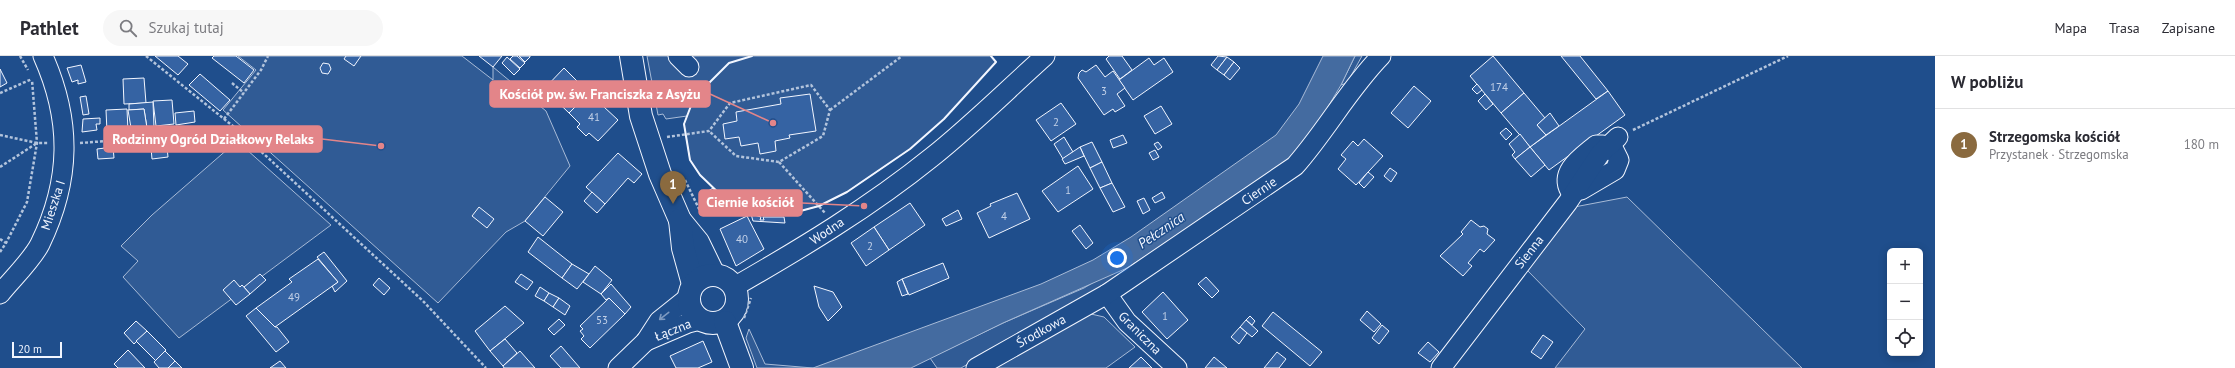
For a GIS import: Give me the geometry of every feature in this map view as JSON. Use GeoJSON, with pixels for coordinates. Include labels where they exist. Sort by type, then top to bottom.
{"type":"FeatureCollection","features":[{"type":"Feature","properties":{"kind":"main road"},"geometry":{"type":"LineString","coordinates":[[631,56],[643,123],[660,174],[680,220],[698,242],[714,275]]}},
{"type":"Feature","properties":{"kind":"main road"},"geometry":{"type":"LineString","coordinates":[[680,220],[683,248],[691,290],[690,307],[700,320],[715,324],[734,322]]}},
{"type":"Feature","properties":{"kind":"main road"},"geometry":{"type":"LineString","coordinates":[[691,290],[703,276],[714,275],[722,276],[734,287],[737,296],[736,306],[732,314],[742,368]]}},
{"type":"Feature","properties":{"kind":"street","name":"Mieszka I"},"geometry":{"type":"LineString","coordinates":[[0,294],[39,245],[62,186],[65,144],[59,99],[43,56]]}},
{"type":"Feature","properties":{"kind":"street","name":"Wodna"},"geometry":{"type":"LineString","coordinates":[[734,287],[835,226],[911,173],[954,138],[1045,56]]}},
{"type":"Feature","properties":{"kind":"street","name":"Ciernie"},"geometry":{"type":"LineString","coordinates":[[1107,294],[1295,166],[1314,144],[1354,87],[1380,56]]}},
{"type":"Feature","properties":{"kind":"street","name":"Sienna"},"geometry":{"type":"LineString","coordinates":[[1441,368],[1575,192],[1600,154],[1614,142]]}},
{"type":"Feature","properties":{"kind":"street","name":"Łączna"},"geometry":{"type":"LineString","coordinates":[[618,368],[646,341],[659,320],[691,290]]}},
{"type":"Feature","properties":{"kind":"street","name":"Środkowa"},"geometry":{"type":"LineString","coordinates":[[976,368],[1107,294]]}},
{"type":"Feature","properties":{"kind":"street","name":"Graniczna"},"geometry":{"type":"LineString","coordinates":[[1107,294],[1127,322],[1177,368]]}},
{"type":"Feature","properties":{"kind":"street","name":"Łączna"},"geometry":{"type":"LineString","coordinates":[[646,341],[676,328],[700,320]]}},
{"type":"Feature","properties":{"kind":"path"},"geometry":{"type":"LineString","coordinates":[[0,252],[6,244],[27,202],[37,143],[32,79],[20,56]]}},
{"type":"Feature","properties":{"kind":"path"},"geometry":{"type":"LineString","coordinates":[[146,56],[239,131],[424,301],[486,368]]}},
{"type":"Feature","properties":{"kind":"path"},"geometry":{"type":"LineString","coordinates":[[224,118],[261,70],[268,56]]}},
{"type":"Feature","properties":{"kind":"path"},"geometry":{"type":"LineString","coordinates":[[709,131],[736,156],[779,162],[823,136],[830,110],[902,56]]}},
{"type":"Feature","properties":{"kind":"path"},"geometry":{"type":"LineString","coordinates":[[1614,142],[1788,56]]}},
{"type":"Feature","properties":{"kind":"path"},"geometry":{"type":"LineString","coordinates":[[0,93],[32,79]]}},
{"type":"Feature","properties":{"kind":"path"},"geometry":{"type":"LineString","coordinates":[[232,83],[244,93]]}},
{"type":"Feature","properties":{"kind":"path"},"geometry":{"type":"LineString","coordinates":[[660,139],[709,131],[730,103],[811,85],[830,110]]}},
{"type":"Feature","properties":{"kind":"path"},"geometry":{"type":"LineString","coordinates":[[0,135],[37,143],[65,144],[239,131]]}},
{"type":"Feature","properties":{"kind":"path"},"geometry":{"type":"LineString","coordinates":[[0,167],[37,143]]}},
{"type":"Feature","properties":{"kind":"path"},"geometry":{"type":"LineString","coordinates":[[779,162],[835,226]]}},
{"type":"Feature","properties":{"kind":"path"},"geometry":{"type":"LineString","coordinates":[[0,239],[6,244]]}},
{"type":"Feature","properties":{"kind":"path"},"geometry":{"type":"LineString","coordinates":[[734,322],[752,294],[763,284],[758,273]]}},
{"type":"Feature","properties":{"kind":"shaded area"},"geometry":{"type":"Polygon","coordinates":[[[238,56],[462,56],[493,80],[493,67],[546,111],[570,166],[525,221],[506,232],[438,303],[223,110],[256,70],[238,56]]]}},
{"type":"Feature","properties":{"kind":"shaded area"},"geometry":{"type":"Polygon","coordinates":[[[647,56],[991,56],[996,62],[944,119],[910,149],[847,192],[819,206],[793,213],[762,215],[725,199],[700,175],[690,160],[684,124],[687,116],[666,119],[663,114],[658,115],[647,56]]]}},
{"type":"Feature","properties":{"kind":"shaded area"},"geometry":{"type":"Polygon","coordinates":[[[1355,56],[1362,56],[1347,83],[1341,85],[1355,56]]]}},
{"type":"Feature","properties":{"kind":"shaded area"},"geometry":{"type":"Polygon","coordinates":[[[237,141],[331,225],[179,338],[123,277],[138,261],[121,246],[152,215],[237,141]]]}},
{"type":"Feature","properties":{"kind":"shaded area"},"geometry":{"type":"Polygon","coordinates":[[[1241,195],[1127,274],[961,368],[937,368],[930,358],[1003,323],[1084,288],[1241,195]]]}},
{"type":"Feature","properties":{"kind":"shaded area"},"geometry":{"type":"Polygon","coordinates":[[[1627,197],[1802,368],[1555,368],[1585,329],[1525,268],[1569,208],[1627,197]]]}},
{"type":"Feature","properties":{"kind":"shaded area"},"geometry":{"type":"Polygon","coordinates":[[[1091,314],[1104,317],[1135,347],[1106,368],[996,368],[1080,318],[1091,314]]]}},
{"type":"Feature","properties":{"kind":"shaded area"},"geometry":{"type":"Polygon","coordinates":[[[749,329],[765,364],[813,368],[757,368],[746,338],[749,329]]]}},
{"type":"Feature","properties":{"kind":"water","name":"Pełcznica"},"geometry":{"type":"Polygon","coordinates":[[[1323,56],[1355,56],[1341,85],[1308,140],[1288,159],[1241,195],[1127,268],[1003,323],[911,368],[813,368],[1041,284],[1093,260],[1131,237],[1276,135],[1299,104],[1323,56]]]}},
{"type":"Feature","properties":{"kind":"building"},"geometry":{"type":"Polygon","coordinates":[[[155,56],[178,56],[188,64],[178,75],[155,56]]]}},
{"type":"Feature","properties":{"kind":"building"},"geometry":{"type":"Polygon","coordinates":[[[214,56],[236,56],[254,70],[244,83],[212,58],[214,56]]]}},
{"type":"Feature","properties":{"kind":"building"},"geometry":{"type":"Polygon","coordinates":[[[346,56],[361,56],[354,66],[344,59],[346,56]]]}},
{"type":"Feature","properties":{"kind":"building"},"geometry":{"type":"Polygon","coordinates":[[[479,56],[502,56],[493,67],[479,56]]]}},
{"type":"Feature","properties":{"kind":"building"},"geometry":{"type":"Polygon","coordinates":[[[513,56],[517,56],[525,63],[520,68],[510,59],[513,56]]]}},
{"type":"Feature","properties":{"kind":"building"},"geometry":{"type":"Polygon","coordinates":[[[519,56],[530,56],[530,57],[525,62],[519,56]]]}},
{"type":"Feature","properties":{"kind":"building"},"geometry":{"type":"Polygon","coordinates":[[[1109,56],[1122,56],[1132,70],[1120,79],[1106,59],[1109,56]]]}},
{"type":"Feature","properties":{"kind":"building"},"geometry":{"type":"Polygon","coordinates":[[[1218,56],[1227,57],[1217,70],[1211,65],[1218,56]]]}},
{"type":"Feature","properties":{"kind":"building"},"geometry":{"type":"Polygon","coordinates":[[[1493,56],[1524,93],[1501,113],[1470,76],[1493,56]]]}},
{"type":"Feature","properties":{"kind":"building"},"geometry":{"type":"Polygon","coordinates":[[[1561,56],[1580,56],[1608,91],[1596,99],[1561,56]]]}},
{"type":"Feature","properties":{"kind":"building"},"geometry":{"type":"Polygon","coordinates":[[[507,57],[520,69],[514,75],[502,63],[507,57]]]}},
{"type":"Feature","properties":{"kind":"building"},"geometry":{"type":"Polygon","coordinates":[[[1227,57],[1234,62],[1224,75],[1217,70],[1227,57]]]}},
{"type":"Feature","properties":{"kind":"building"},"geometry":{"type":"Polygon","coordinates":[[[1149,58],[1154,65],[1164,58],[1173,72],[1133,100],[1119,80],[1149,58]]]}},
{"type":"Feature","properties":{"kind":"building"},"geometry":{"type":"Polygon","coordinates":[[[1234,62],[1240,68],[1230,80],[1224,75],[1234,62]]]}},
{"type":"Feature","properties":{"kind":"building"},"geometry":{"type":"Polygon","coordinates":[[[323,63],[329,64],[331,69],[328,74],[322,73],[320,68],[323,63]]]}},
{"type":"Feature","properties":{"kind":"building"},"geometry":{"type":"Polygon","coordinates":[[[81,65],[86,82],[78,84],[78,80],[72,82],[67,68],[81,65]]]}},
{"type":"Feature","properties":{"kind":"building"},"geometry":{"type":"Polygon","coordinates":[[[1096,65],[1105,77],[1113,71],[1125,88],[1117,94],[1125,106],[1115,112],[1113,109],[1104,115],[1078,78],[1079,73],[1082,70],[1086,72],[1096,65]]]}},
{"type":"Feature","properties":{"kind":"building"},"geometry":{"type":"Polygon","coordinates":[[[564,68],[589,93],[569,113],[544,89],[564,68]]]}},
{"type":"Feature","properties":{"kind":"building"},"geometry":{"type":"Polygon","coordinates":[[[0,69],[7,83],[0,87],[0,69]]]}},
{"type":"Feature","properties":{"kind":"building"},"geometry":{"type":"Polygon","coordinates":[[[200,74],[230,100],[220,111],[189,85],[200,74]]]}},
{"type":"Feature","properties":{"kind":"building"},"geometry":{"type":"Polygon","coordinates":[[[144,78],[146,103],[124,104],[123,79],[144,78]]]}},
{"type":"Feature","properties":{"kind":"building"},"geometry":{"type":"Polygon","coordinates":[[[1477,84],[1482,90],[1477,94],[1472,89],[1477,84]]]}},
{"type":"Feature","properties":{"kind":"building"},"geometry":{"type":"Polygon","coordinates":[[[1414,86],[1431,101],[1408,128],[1391,113],[1414,86]]]}},
{"type":"Feature","properties":{"kind":"building"},"geometry":{"type":"Polygon","coordinates":[[[1608,91],[1625,115],[1549,170],[1530,147],[1608,91]]]}},
{"type":"Feature","properties":{"kind":"building"},"geometry":{"type":"Polygon","coordinates":[[[589,93],[618,120],[598,141],[589,133],[586,136],[577,127],[580,124],[569,113],[589,93]]]}},
{"type":"Feature","properties":{"kind":"building"},"geometry":{"type":"Polygon","coordinates":[[[1524,93],[1545,118],[1537,125],[1546,135],[1530,147],[1501,113],[1524,93]]]}},
{"type":"Feature","properties":{"kind":"building"},"geometry":{"type":"Polygon","coordinates":[[[810,94],[816,131],[789,135],[790,138],[775,141],[776,151],[760,154],[758,143],[741,146],[739,137],[725,139],[723,124],[737,121],[736,112],[781,104],[780,98],[810,94]]]}},
{"type":"Feature","properties":{"kind":"building"},"geometry":{"type":"Polygon","coordinates":[[[1485,94],[1493,104],[1486,110],[1478,101],[1485,94]]]}},
{"type":"Feature","properties":{"kind":"building"},"geometry":{"type":"Polygon","coordinates":[[[86,96],[89,114],[83,115],[80,97],[86,96]]]}},
{"type":"Feature","properties":{"kind":"building"},"geometry":{"type":"Polygon","coordinates":[[[172,100],[174,124],[156,126],[153,101],[172,100]]]}},
{"type":"Feature","properties":{"kind":"building"},"geometry":{"type":"Polygon","coordinates":[[[153,102],[154,127],[147,128],[144,109],[129,110],[129,104],[153,102]]]}},
{"type":"Feature","properties":{"kind":"building"},"geometry":{"type":"Polygon","coordinates":[[[1061,103],[1076,124],[1051,141],[1036,120],[1061,103]]]}},
{"type":"Feature","properties":{"kind":"building"},"geometry":{"type":"Polygon","coordinates":[[[1161,106],[1172,124],[1155,134],[1144,116],[1161,106]]]}},
{"type":"Feature","properties":{"kind":"building"},"geometry":{"type":"Polygon","coordinates":[[[127,109],[128,131],[107,132],[106,110],[127,109]]]}},
{"type":"Feature","properties":{"kind":"building"},"geometry":{"type":"Polygon","coordinates":[[[144,109],[147,128],[131,128],[128,110],[144,109]]]}},
{"type":"Feature","properties":{"kind":"building"},"geometry":{"type":"Polygon","coordinates":[[[194,111],[195,122],[176,125],[175,113],[194,111]]]}},
{"type":"Feature","properties":{"kind":"building"},"geometry":{"type":"Polygon","coordinates":[[[1550,113],[1559,126],[1546,135],[1537,125],[1550,113]]]}},
{"type":"Feature","properties":{"kind":"building"},"geometry":{"type":"Polygon","coordinates":[[[100,118],[100,124],[96,124],[97,130],[82,132],[83,119],[100,118]]]}},
{"type":"Feature","properties":{"kind":"building"},"geometry":{"type":"Polygon","coordinates":[[[1506,128],[1512,134],[1506,140],[1500,133],[1506,128]]]}},
{"type":"Feature","properties":{"kind":"building"},"geometry":{"type":"Polygon","coordinates":[[[1520,134],[1530,147],[1515,159],[1512,155],[1515,152],[1509,144],[1520,134]]]}},
{"type":"Feature","properties":{"kind":"building"},"geometry":{"type":"Polygon","coordinates":[[[1123,135],[1127,143],[1113,148],[1110,140],[1123,135]]]}},
{"type":"Feature","properties":{"kind":"building"},"geometry":{"type":"Polygon","coordinates":[[[1064,137],[1073,152],[1063,159],[1054,144],[1064,137]]]}},
{"type":"Feature","properties":{"kind":"building"},"geometry":{"type":"Polygon","coordinates":[[[1364,139],[1383,156],[1356,185],[1338,169],[1346,159],[1341,155],[1353,141],[1358,146],[1364,139]]]}},
{"type":"Feature","properties":{"kind":"building"},"geometry":{"type":"Polygon","coordinates":[[[1092,142],[1102,162],[1090,168],[1080,147],[1092,142]]]}},
{"type":"Feature","properties":{"kind":"building"},"geometry":{"type":"Polygon","coordinates":[[[1158,142],[1162,147],[1158,150],[1154,144],[1158,142]]]}},
{"type":"Feature","properties":{"kind":"building"},"geometry":{"type":"Polygon","coordinates":[[[113,147],[114,158],[98,159],[97,149],[113,147]]]}},
{"type":"Feature","properties":{"kind":"building"},"geometry":{"type":"Polygon","coordinates":[[[167,147],[168,157],[152,159],[151,148],[167,147]]]}},
{"type":"Feature","properties":{"kind":"building"},"geometry":{"type":"Polygon","coordinates":[[[1080,147],[1084,156],[1065,164],[1062,159],[1080,147]]]}},
{"type":"Feature","properties":{"kind":"building"},"geometry":{"type":"Polygon","coordinates":[[[1530,147],[1545,165],[1531,177],[1515,159],[1530,147]]]}},
{"type":"Feature","properties":{"kind":"building"},"geometry":{"type":"Polygon","coordinates":[[[1155,150],[1159,157],[1153,160],[1149,153],[1155,150]]]}},
{"type":"Feature","properties":{"kind":"building"},"geometry":{"type":"Polygon","coordinates":[[[618,153],[642,174],[634,183],[628,178],[605,204],[586,187],[618,153]]]}},
{"type":"Feature","properties":{"kind":"building"},"geometry":{"type":"Polygon","coordinates":[[[1102,162],[1112,183],[1100,188],[1090,168],[1102,162]]]}},
{"type":"Feature","properties":{"kind":"building"},"geometry":{"type":"Polygon","coordinates":[[[1078,166],[1093,189],[1058,212],[1042,191],[1078,166]]]}},
{"type":"Feature","properties":{"kind":"building"},"geometry":{"type":"Polygon","coordinates":[[[1390,168],[1397,173],[1391,182],[1384,176],[1390,168]]]}},
{"type":"Feature","properties":{"kind":"building"},"geometry":{"type":"Polygon","coordinates":[[[1368,172],[1374,177],[1364,188],[1359,183],[1368,172]]]}},
{"type":"Feature","properties":{"kind":"building"},"geometry":{"type":"Polygon","coordinates":[[[1112,183],[1125,207],[1113,212],[1100,188],[1112,183]]]}},
{"type":"Feature","properties":{"kind":"building"},"geometry":{"type":"Polygon","coordinates":[[[713,188],[722,203],[714,208],[705,193],[713,188]]]}},
{"type":"Feature","properties":{"kind":"building"},"geometry":{"type":"Polygon","coordinates":[[[592,192],[605,204],[597,213],[584,201],[592,192]]]}},
{"type":"Feature","properties":{"kind":"building"},"geometry":{"type":"Polygon","coordinates":[[[1162,192],[1165,198],[1155,203],[1152,198],[1162,192]]]}},
{"type":"Feature","properties":{"kind":"building"},"geometry":{"type":"Polygon","coordinates":[[[1017,193],[1030,219],[989,238],[977,213],[991,206],[990,204],[1017,193]]]}},
{"type":"Feature","properties":{"kind":"building"},"geometry":{"type":"Polygon","coordinates":[[[545,197],[563,212],[543,236],[525,221],[545,197]]]}},
{"type":"Feature","properties":{"kind":"building"},"geometry":{"type":"Polygon","coordinates":[[[1144,198],[1150,210],[1143,214],[1137,201],[1144,198]]]}},
{"type":"Feature","properties":{"kind":"building"},"geometry":{"type":"Polygon","coordinates":[[[910,203],[925,225],[889,250],[874,227],[910,203]]]}},
{"type":"Feature","properties":{"kind":"building"},"geometry":{"type":"Polygon","coordinates":[[[479,207],[494,219],[487,228],[472,216],[479,207]]]}},
{"type":"Feature","properties":{"kind":"building"},"geometry":{"type":"Polygon","coordinates":[[[958,210],[962,219],[946,226],[942,219],[958,210]]]}},
{"type":"Feature","properties":{"kind":"building"},"geometry":{"type":"Polygon","coordinates":[[[751,214],[761,217],[760,220],[764,220],[763,217],[784,217],[785,223],[753,221],[751,214]]]}},
{"type":"Feature","properties":{"kind":"building"},"geometry":{"type":"Polygon","coordinates":[[[747,216],[764,249],[736,266],[720,229],[747,216]]]}},
{"type":"Feature","properties":{"kind":"building"},"geometry":{"type":"Polygon","coordinates":[[[1471,220],[1480,227],[1484,226],[1488,229],[1487,234],[1495,240],[1484,252],[1480,249],[1468,263],[1472,266],[1463,276],[1440,256],[1463,234],[1461,232],[1471,220]]]}},
{"type":"Feature","properties":{"kind":"building"},"geometry":{"type":"Polygon","coordinates":[[[1080,225],[1093,243],[1086,249],[1072,231],[1080,225]]]}},
{"type":"Feature","properties":{"kind":"building"},"geometry":{"type":"Polygon","coordinates":[[[874,227],[889,250],[866,266],[851,243],[874,227]]]}},
{"type":"Feature","properties":{"kind":"building"},"geometry":{"type":"Polygon","coordinates":[[[538,237],[572,264],[562,278],[528,252],[538,237]]]}},
{"type":"Feature","properties":{"kind":"building"},"geometry":{"type":"Polygon","coordinates":[[[324,252],[347,281],[335,292],[332,286],[338,282],[317,257],[324,252]]]}},
{"type":"Feature","properties":{"kind":"building"},"geometry":{"type":"Polygon","coordinates":[[[318,259],[338,282],[275,327],[256,308],[292,282],[289,279],[318,259]]]}},
{"type":"Feature","properties":{"kind":"building"},"geometry":{"type":"Polygon","coordinates":[[[943,263],[949,278],[909,295],[902,279],[943,263]]]}},
{"type":"Feature","properties":{"kind":"building"},"geometry":{"type":"Polygon","coordinates":[[[572,264],[589,274],[577,289],[562,278],[572,264]]]}},
{"type":"Feature","properties":{"kind":"building"},"geometry":{"type":"Polygon","coordinates":[[[595,266],[612,280],[601,294],[583,282],[595,266]]]}},
{"type":"Feature","properties":{"kind":"building"},"geometry":{"type":"Polygon","coordinates":[[[260,274],[266,280],[250,294],[244,287],[260,274]]]}},
{"type":"Feature","properties":{"kind":"building"},"geometry":{"type":"Polygon","coordinates":[[[521,274],[533,282],[527,290],[515,282],[521,274]]]}},
{"type":"Feature","properties":{"kind":"building"},"geometry":{"type":"Polygon","coordinates":[[[1206,277],[1219,291],[1212,298],[1198,284],[1206,277]]]}},
{"type":"Feature","properties":{"kind":"building"},"geometry":{"type":"Polygon","coordinates":[[[379,278],[390,288],[384,295],[373,285],[379,278]]]}},
{"type":"Feature","properties":{"kind":"building"},"geometry":{"type":"Polygon","coordinates":[[[902,279],[908,294],[902,296],[897,282],[902,279]]]}},
{"type":"Feature","properties":{"kind":"building"},"geometry":{"type":"Polygon","coordinates":[[[234,280],[240,287],[242,285],[250,294],[236,305],[223,290],[234,280]]]}},
{"type":"Feature","properties":{"kind":"building"},"geometry":{"type":"Polygon","coordinates":[[[611,284],[631,307],[625,314],[609,298],[606,300],[601,294],[611,284]]]}},
{"type":"Feature","properties":{"kind":"building"},"geometry":{"type":"Polygon","coordinates":[[[814,286],[833,292],[842,307],[828,321],[819,307],[814,286]]]}},
{"type":"Feature","properties":{"kind":"building"},"geometry":{"type":"Polygon","coordinates":[[[540,287],[549,293],[544,301],[535,296],[540,287]]]}},
{"type":"Feature","properties":{"kind":"building"},"geometry":{"type":"Polygon","coordinates":[[[1163,292],[1188,320],[1167,339],[1142,312],[1163,292]]]}},
{"type":"Feature","properties":{"kind":"building"},"geometry":{"type":"Polygon","coordinates":[[[549,293],[559,298],[553,307],[544,301],[549,293]]]}},
{"type":"Feature","properties":{"kind":"building"},"geometry":{"type":"Polygon","coordinates":[[[559,298],[570,306],[565,315],[553,307],[559,298]]]}},
{"type":"Feature","properties":{"kind":"building"},"geometry":{"type":"Polygon","coordinates":[[[609,298],[625,314],[590,348],[581,339],[584,336],[580,331],[583,329],[580,326],[609,298]]]}},
{"type":"Feature","properties":{"kind":"building"},"geometry":{"type":"Polygon","coordinates":[[[505,306],[524,323],[490,351],[475,331],[505,306]]]}},
{"type":"Feature","properties":{"kind":"building"},"geometry":{"type":"Polygon","coordinates":[[[256,308],[275,327],[277,327],[289,342],[276,352],[246,316],[256,308]]]}},
{"type":"Feature","properties":{"kind":"building"},"geometry":{"type":"Polygon","coordinates":[[[1367,311],[1381,324],[1374,332],[1360,320],[1367,311]]]}},
{"type":"Feature","properties":{"kind":"building"},"geometry":{"type":"Polygon","coordinates":[[[1273,312],[1322,352],[1310,366],[1262,326],[1273,312]]]}},
{"type":"Feature","properties":{"kind":"building"},"geometry":{"type":"Polygon","coordinates":[[[1250,316],[1255,321],[1252,325],[1246,320],[1250,316]]]}},
{"type":"Feature","properties":{"kind":"building"},"geometry":{"type":"Polygon","coordinates":[[[559,319],[565,325],[554,335],[548,329],[559,319]]]}},
{"type":"Feature","properties":{"kind":"building"},"geometry":{"type":"Polygon","coordinates":[[[1246,320],[1258,331],[1252,337],[1240,327],[1246,320]]]}},
{"type":"Feature","properties":{"kind":"building"},"geometry":{"type":"Polygon","coordinates":[[[136,321],[147,331],[134,344],[124,333],[136,321]]]}},
{"type":"Feature","properties":{"kind":"building"},"geometry":{"type":"Polygon","coordinates":[[[1382,325],[1389,331],[1379,344],[1372,338],[1382,325]]]}},
{"type":"Feature","properties":{"kind":"building"},"geometry":{"type":"Polygon","coordinates":[[[1240,327],[1247,333],[1239,344],[1231,337],[1240,327]]]}},
{"type":"Feature","properties":{"kind":"building"},"geometry":{"type":"Polygon","coordinates":[[[147,331],[166,350],[156,361],[136,341],[147,331]]]}},
{"type":"Feature","properties":{"kind":"building"},"geometry":{"type":"Polygon","coordinates":[[[1543,335],[1553,342],[1541,359],[1531,352],[1543,335]]]}},
{"type":"Feature","properties":{"kind":"building"},"geometry":{"type":"Polygon","coordinates":[[[505,339],[517,353],[503,366],[490,351],[505,339]]]}},
{"type":"Feature","properties":{"kind":"building"},"geometry":{"type":"Polygon","coordinates":[[[703,341],[712,362],[698,368],[676,368],[670,356],[703,341]]]}},
{"type":"Feature","properties":{"kind":"building"},"geometry":{"type":"Polygon","coordinates":[[[1428,342],[1439,352],[1430,362],[1418,353],[1428,342]]]}},
{"type":"Feature","properties":{"kind":"building"},"geometry":{"type":"Polygon","coordinates":[[[561,346],[580,368],[561,368],[550,356],[561,346]]]}},
{"type":"Feature","properties":{"kind":"building"},"geometry":{"type":"Polygon","coordinates":[[[128,350],[145,368],[118,368],[114,364],[128,350]]]}},
{"type":"Feature","properties":{"kind":"building"},"geometry":{"type":"Polygon","coordinates":[[[165,351],[175,361],[168,368],[159,368],[154,362],[165,351]]]}},
{"type":"Feature","properties":{"kind":"building"},"geometry":{"type":"Polygon","coordinates":[[[520,351],[535,368],[504,368],[503,366],[520,351]]]}},
{"type":"Feature","properties":{"kind":"building"},"geometry":{"type":"Polygon","coordinates":[[[1277,352],[1286,359],[1279,368],[1264,368],[1277,352]]]}},
{"type":"Feature","properties":{"kind":"building"},"geometry":{"type":"Polygon","coordinates":[[[1141,357],[1152,368],[1129,368],[1141,357]]]}},
{"type":"Feature","properties":{"kind":"building"},"geometry":{"type":"Polygon","coordinates":[[[1214,357],[1227,368],[1205,368],[1214,357]]]}},
{"type":"Feature","properties":{"kind":"building"},"geometry":{"type":"Polygon","coordinates":[[[175,361],[182,368],[168,368],[175,361]]]}},
{"type":"Feature","properties":{"kind":"building"},"geometry":{"type":"Polygon","coordinates":[[[280,361],[286,368],[270,368],[280,361]]]}},
{"type":"Feature","properties":{"kind":"wall"},"geometry":{"type":"LineString","coordinates":[[752,56],[729,63],[694,98],[684,124],[690,160],[700,175],[725,199],[762,215],[793,213],[819,206],[847,192],[910,149],[944,119],[996,62],[991,56]]}},
{"type":"Feature","properties":{"kind":"place","name":"Kościół pw. św. Franciszka z Asyżu"},"geometry":{"type":"Point","coordinates":[773,123]}},
{"type":"Feature","properties":{"kind":"place","name":"Rodzinny Ogród Działkowy Relaks"},"geometry":{"type":"Point","coordinates":[381,146]}},
{"type":"Feature","properties":{"kind":"place","name":"Strzegomska kościół"},"geometry":{"type":"Point","coordinates":[673,204]}},
{"type":"Feature","properties":{"kind":"place","name":"Ciernie kościół"},"geometry":{"type":"Point","coordinates":[864,206]}}]}
